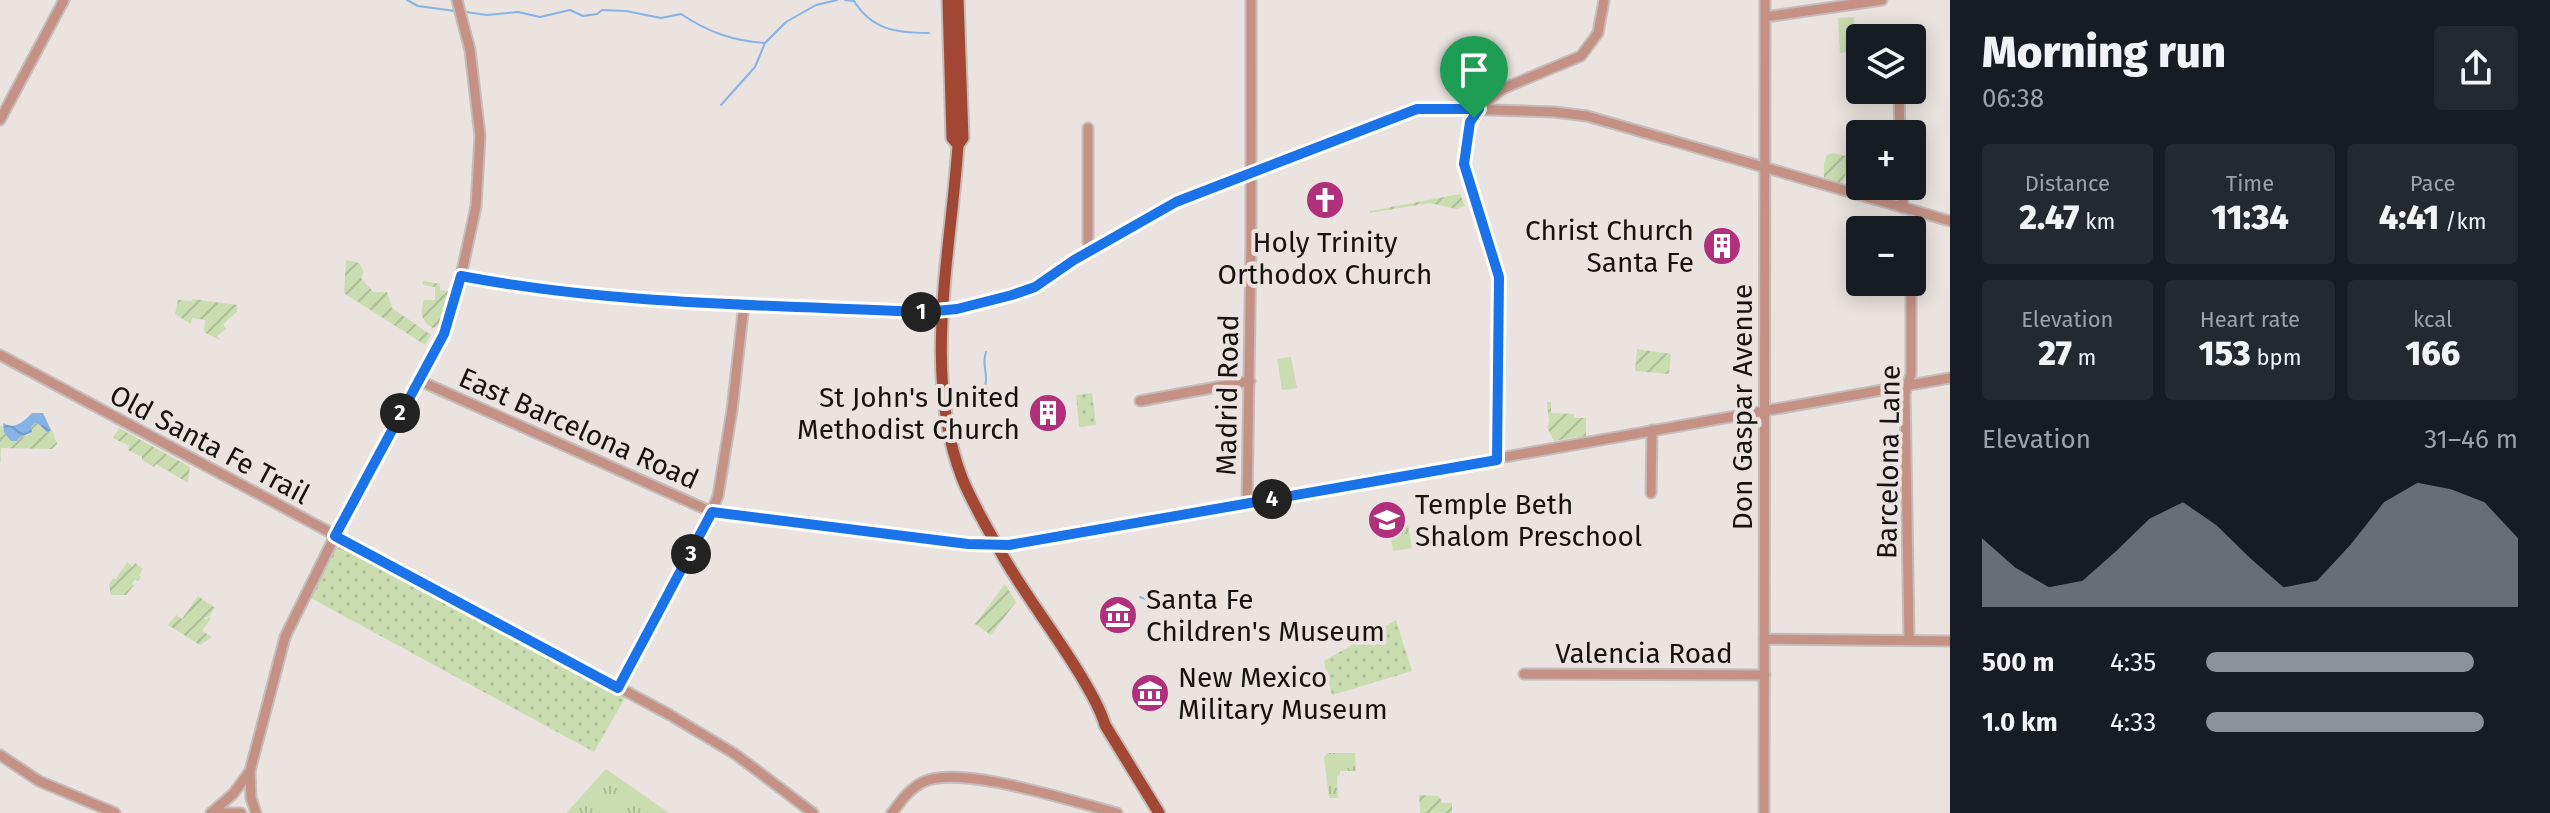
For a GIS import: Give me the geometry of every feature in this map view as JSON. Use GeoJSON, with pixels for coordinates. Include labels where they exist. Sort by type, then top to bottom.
{"type":"FeatureCollection","features":[{"type":"Feature","properties":{"kind":"main road"},"geometry":{"type":"LineString","coordinates":[[948,0],[952,138],[958,145]]}},
{"type":"Feature","properties":{"kind":"main road"},"geometry":{"type":"LineString","coordinates":[[958,0],[963,138],[958,145],[941,322],[943,391],[951,433],[963,479],[1004,558],[1067,652],[1101,710],[1105,725],[1159,813]]}},
{"type":"Feature","properties":{"kind":"street"},"geometry":{"type":"LineString","coordinates":[[0,120],[64,0]]}},
{"type":"Feature","properties":{"kind":"street"},"geometry":{"type":"LineString","coordinates":[[256,813],[251,798],[250,771],[285,637],[335,536],[444,334],[461,276],[476,206],[480,136],[470,50],[457,0]]}},
{"type":"Feature","properties":{"kind":"street","name":"Madrid Road"},"geometry":{"type":"LineString","coordinates":[[1247,503],[1251,0]]}},
{"type":"Feature","properties":{"kind":"street"},"geometry":{"type":"LineString","coordinates":[[1497,460],[1499,277],[1464,164],[1470,122],[1479,109],[1502,89],[1581,56],[1598,33],[1604,0]]}},
{"type":"Feature","properties":{"kind":"street","name":"Don Gaspar Avenue"},"geometry":{"type":"LineString","coordinates":[[1764,813],[1765,0]]}},
{"type":"Feature","properties":{"kind":"street"},"geometry":{"type":"LineString","coordinates":[[1765,17],[1882,0]]}},
{"type":"Feature","properties":{"kind":"street"},"geometry":{"type":"LineString","coordinates":[[461,276],[560,292],[744,304],[943,311],[1035,287],[1090,251],[1176,202],[1410,110],[1427,108],[1577,114],[1950,221]]}},
{"type":"Feature","properties":{"kind":"street"},"geometry":{"type":"LineString","coordinates":[[1088,128],[1090,251]]}},
{"type":"Feature","properties":{"kind":"street"},"geometry":{"type":"LineString","coordinates":[[1903,200],[1903,208]]}},
{"type":"Feature","properties":{"kind":"street","name":"Barcelona Lane"},"geometry":{"type":"LineString","coordinates":[[1909,640],[1905,393],[1911,374],[1911,296]]}},
{"type":"Feature","properties":{"kind":"street"},"geometry":{"type":"LineString","coordinates":[[618,688],[718,496],[744,304]]}},
{"type":"Feature","properties":{"kind":"street","name":"Old Santa Fe Trail"},"geometry":{"type":"LineString","coordinates":[[0,355],[618,688],[735,754],[813,813]]}},
{"type":"Feature","properties":{"kind":"street","name":"East Barcelona Road"},"geometry":{"type":"LineString","coordinates":[[418,380],[712,512],[968,544],[1009,545],[1950,378]]}},
{"type":"Feature","properties":{"kind":"street"},"geometry":{"type":"LineString","coordinates":[[1140,401],[1250,381]]}},
{"type":"Feature","properties":{"kind":"street"},"geometry":{"type":"LineString","coordinates":[[1651,493],[1652,430]]}},
{"type":"Feature","properties":{"kind":"street"},"geometry":{"type":"LineString","coordinates":[[1764,639],[1950,641]]}},
{"type":"Feature","properties":{"kind":"street","name":"Valencia Road"},"geometry":{"type":"LineString","coordinates":[[1524,674],[1765,675]]}},
{"type":"Feature","properties":{"kind":"street"},"geometry":{"type":"LineString","coordinates":[[0,755],[39,781],[115,813]]}},
{"type":"Feature","properties":{"kind":"street"},"geometry":{"type":"LineString","coordinates":[[211,813],[233,794],[250,771]]}},
{"type":"Feature","properties":{"kind":"street"},"geometry":{"type":"LineString","coordinates":[[892,813],[908,792],[923,782],[952,776],[999,783],[1117,813]]}},
{"type":"Feature","properties":{"kind":"street"},"geometry":{"type":"LineString","coordinates":[[220,813],[241,813]]}},
{"type":"Feature","properties":{"kind":"green space"},"geometry":{"type":"Polygon","coordinates":[[[1854,17],[1854,24],[1846,24],[1846,52],[1840,53],[1838,18],[1854,17]]]}},
{"type":"Feature","properties":{"kind":"green space"},"geometry":{"type":"Polygon","coordinates":[[[1827,155],[1846,156],[1843,184],[1824,178],[1827,155]]]}},
{"type":"Feature","properties":{"kind":"green space"},"geometry":{"type":"Polygon","coordinates":[[[1460,194],[1465,206],[1456,209],[1430,203],[1370,213],[1370,211],[1460,194]]]}},
{"type":"Feature","properties":{"kind":"green space"},"geometry":{"type":"Polygon","coordinates":[[[346,260],[359,263],[364,272],[361,278],[373,292],[387,292],[392,308],[431,335],[425,345],[344,293],[346,260]]]}},
{"type":"Feature","properties":{"kind":"green space"},"geometry":{"type":"Polygon","coordinates":[[[423,281],[440,284],[440,290],[448,291],[439,325],[433,328],[422,316],[422,309],[424,300],[435,300],[435,287],[423,285],[423,281]]]}},
{"type":"Feature","properties":{"kind":"green space"},"geometry":{"type":"Polygon","coordinates":[[[178,300],[237,305],[237,312],[223,324],[226,329],[217,336],[220,340],[204,332],[205,320],[192,318],[191,324],[175,314],[178,300]]]}},
{"type":"Feature","properties":{"kind":"green space"},"geometry":{"type":"Polygon","coordinates":[[[1637,349],[1671,354],[1669,374],[1635,371],[1637,349]]]}},
{"type":"Feature","properties":{"kind":"green space"},"geometry":{"type":"Polygon","coordinates":[[[1291,357],[1297,388],[1282,390],[1277,359],[1291,357]]]}},
{"type":"Feature","properties":{"kind":"green space"},"geometry":{"type":"Polygon","coordinates":[[[1092,393],[1096,425],[1079,427],[1076,395],[1092,393]]]}},
{"type":"Feature","properties":{"kind":"green space"},"geometry":{"type":"Polygon","coordinates":[[[1547,402],[1551,402],[1551,413],[1586,418],[1586,436],[1554,441],[1547,427],[1547,402]]]}},
{"type":"Feature","properties":{"kind":"green space"},"geometry":{"type":"Polygon","coordinates":[[[35,423],[46,433],[52,430],[57,444],[52,449],[1,448],[0,466],[0,426],[3,426],[4,432],[18,438],[29,435],[35,423]]]}},
{"type":"Feature","properties":{"kind":"green space"},"geometry":{"type":"Polygon","coordinates":[[[119,428],[190,467],[188,483],[128,450],[129,446],[113,438],[119,428]]]}},
{"type":"Feature","properties":{"kind":"green space"},"geometry":{"type":"Polygon","coordinates":[[[1408,525],[1412,548],[1393,551],[1389,528],[1408,525]]]}},
{"type":"Feature","properties":{"kind":"green space"},"geometry":{"type":"Polygon","coordinates":[[[341,545],[625,698],[594,752],[309,597],[334,548],[341,545]]]}},
{"type":"Feature","properties":{"kind":"green space"},"geometry":{"type":"Polygon","coordinates":[[[127,562],[143,569],[139,575],[141,577],[132,583],[134,585],[126,595],[111,595],[109,585],[127,562]]]}},
{"type":"Feature","properties":{"kind":"green space"},"geometry":{"type":"Polygon","coordinates":[[[1005,584],[1016,602],[991,635],[975,624],[1005,584]]]}},
{"type":"Feature","properties":{"kind":"green space"},"geometry":{"type":"Polygon","coordinates":[[[198,596],[215,608],[204,618],[211,618],[202,631],[212,637],[200,645],[168,625],[176,615],[182,619],[198,596]]]}},
{"type":"Feature","properties":{"kind":"green space"},"geometry":{"type":"Polygon","coordinates":[[[1396,620],[1412,671],[1332,695],[1324,661],[1396,620]]]}},
{"type":"Feature","properties":{"kind":"green space"},"geometry":{"type":"Polygon","coordinates":[[[1328,753],[1355,753],[1356,771],[1340,771],[1337,776],[1338,798],[1329,798],[1324,757],[1328,753]]]}},
{"type":"Feature","properties":{"kind":"green space"},"geometry":{"type":"Polygon","coordinates":[[[606,769],[669,813],[566,813],[606,769]]]}},
{"type":"Feature","properties":{"kind":"green space"},"geometry":{"type":"Polygon","coordinates":[[[1419,795],[1439,796],[1442,803],[1452,803],[1452,813],[1420,813],[1419,795]]]}},
{"type":"Feature","properties":{"kind":"water"},"geometry":{"type":"Polygon","coordinates":[[[32,413],[43,413],[51,430],[47,433],[35,423],[31,427],[32,432],[11,441],[4,432],[3,423],[15,425],[32,413]]]}},
{"type":"Feature","properties":{"kind":"waterway"},"geometry":{"type":"LineString","coordinates":[[407,0],[418,6],[455,11]]}},
{"type":"Feature","properties":{"kind":"waterway"},"geometry":{"type":"LineString","coordinates":[[721,105],[755,67],[765,43],[786,22],[816,5],[837,0]]}},
{"type":"Feature","properties":{"kind":"waterway"},"geometry":{"type":"LineString","coordinates":[[845,0],[854,1],[869,18],[886,28],[929,33]]}},
{"type":"Feature","properties":{"kind":"waterway"},"geometry":{"type":"LineString","coordinates":[[466,12],[487,15],[518,12],[540,17],[570,10],[583,16],[602,10],[661,18],[681,14],[721,34],[765,43]]}},
{"type":"Feature","properties":{"kind":"waterway"},"geometry":{"type":"LineString","coordinates":[[986,352],[985,386],[990,392]]}},
{"type":"Feature","properties":{"kind":"waterway"},"geometry":{"type":"LineString","coordinates":[[1140,597],[1148,600]]}},
{"type":"Feature","properties":{"kind":"place","name":"Holy Trinity Orthodox Church"},"geometry":{"type":"Point","coordinates":[1325,200]}},
{"type":"Feature","properties":{"kind":"place","name":"Christ Church Santa Fe"},"geometry":{"type":"Point","coordinates":[1722,246]}},
{"type":"Feature","properties":{"kind":"place","name":"St John's United Methodist Church"},"geometry":{"type":"Point","coordinates":[1048,413]}},
{"type":"Feature","properties":{"kind":"place","name":"Temple Beth Shalom Preschool"},"geometry":{"type":"Point","coordinates":[1387,520]}},
{"type":"Feature","properties":{"kind":"place","name":"Santa Fe Children's Museum"},"geometry":{"type":"Point","coordinates":[1118,615]}},
{"type":"Feature","properties":{"kind":"place","name":"New Mexico Military Museum"},"geometry":{"type":"Point","coordinates":[1150,693]}},
{"type":"Feature","properties":{"kind":"route"},"geometry":{"type":"LineString","coordinates":[[1417,109],[1479,109],[1474,118],[1470,122],[1464,164],[1499,277],[1500,291],[1497,460],[1009,545],[968,544],[712,512],[618,688],[335,536],[444,334],[461,276],[531,289],[615,297],[924,312],[957,309],[1035,287],[1074,260],[1176,202],[1402,113],[1417,109]]}}]}
